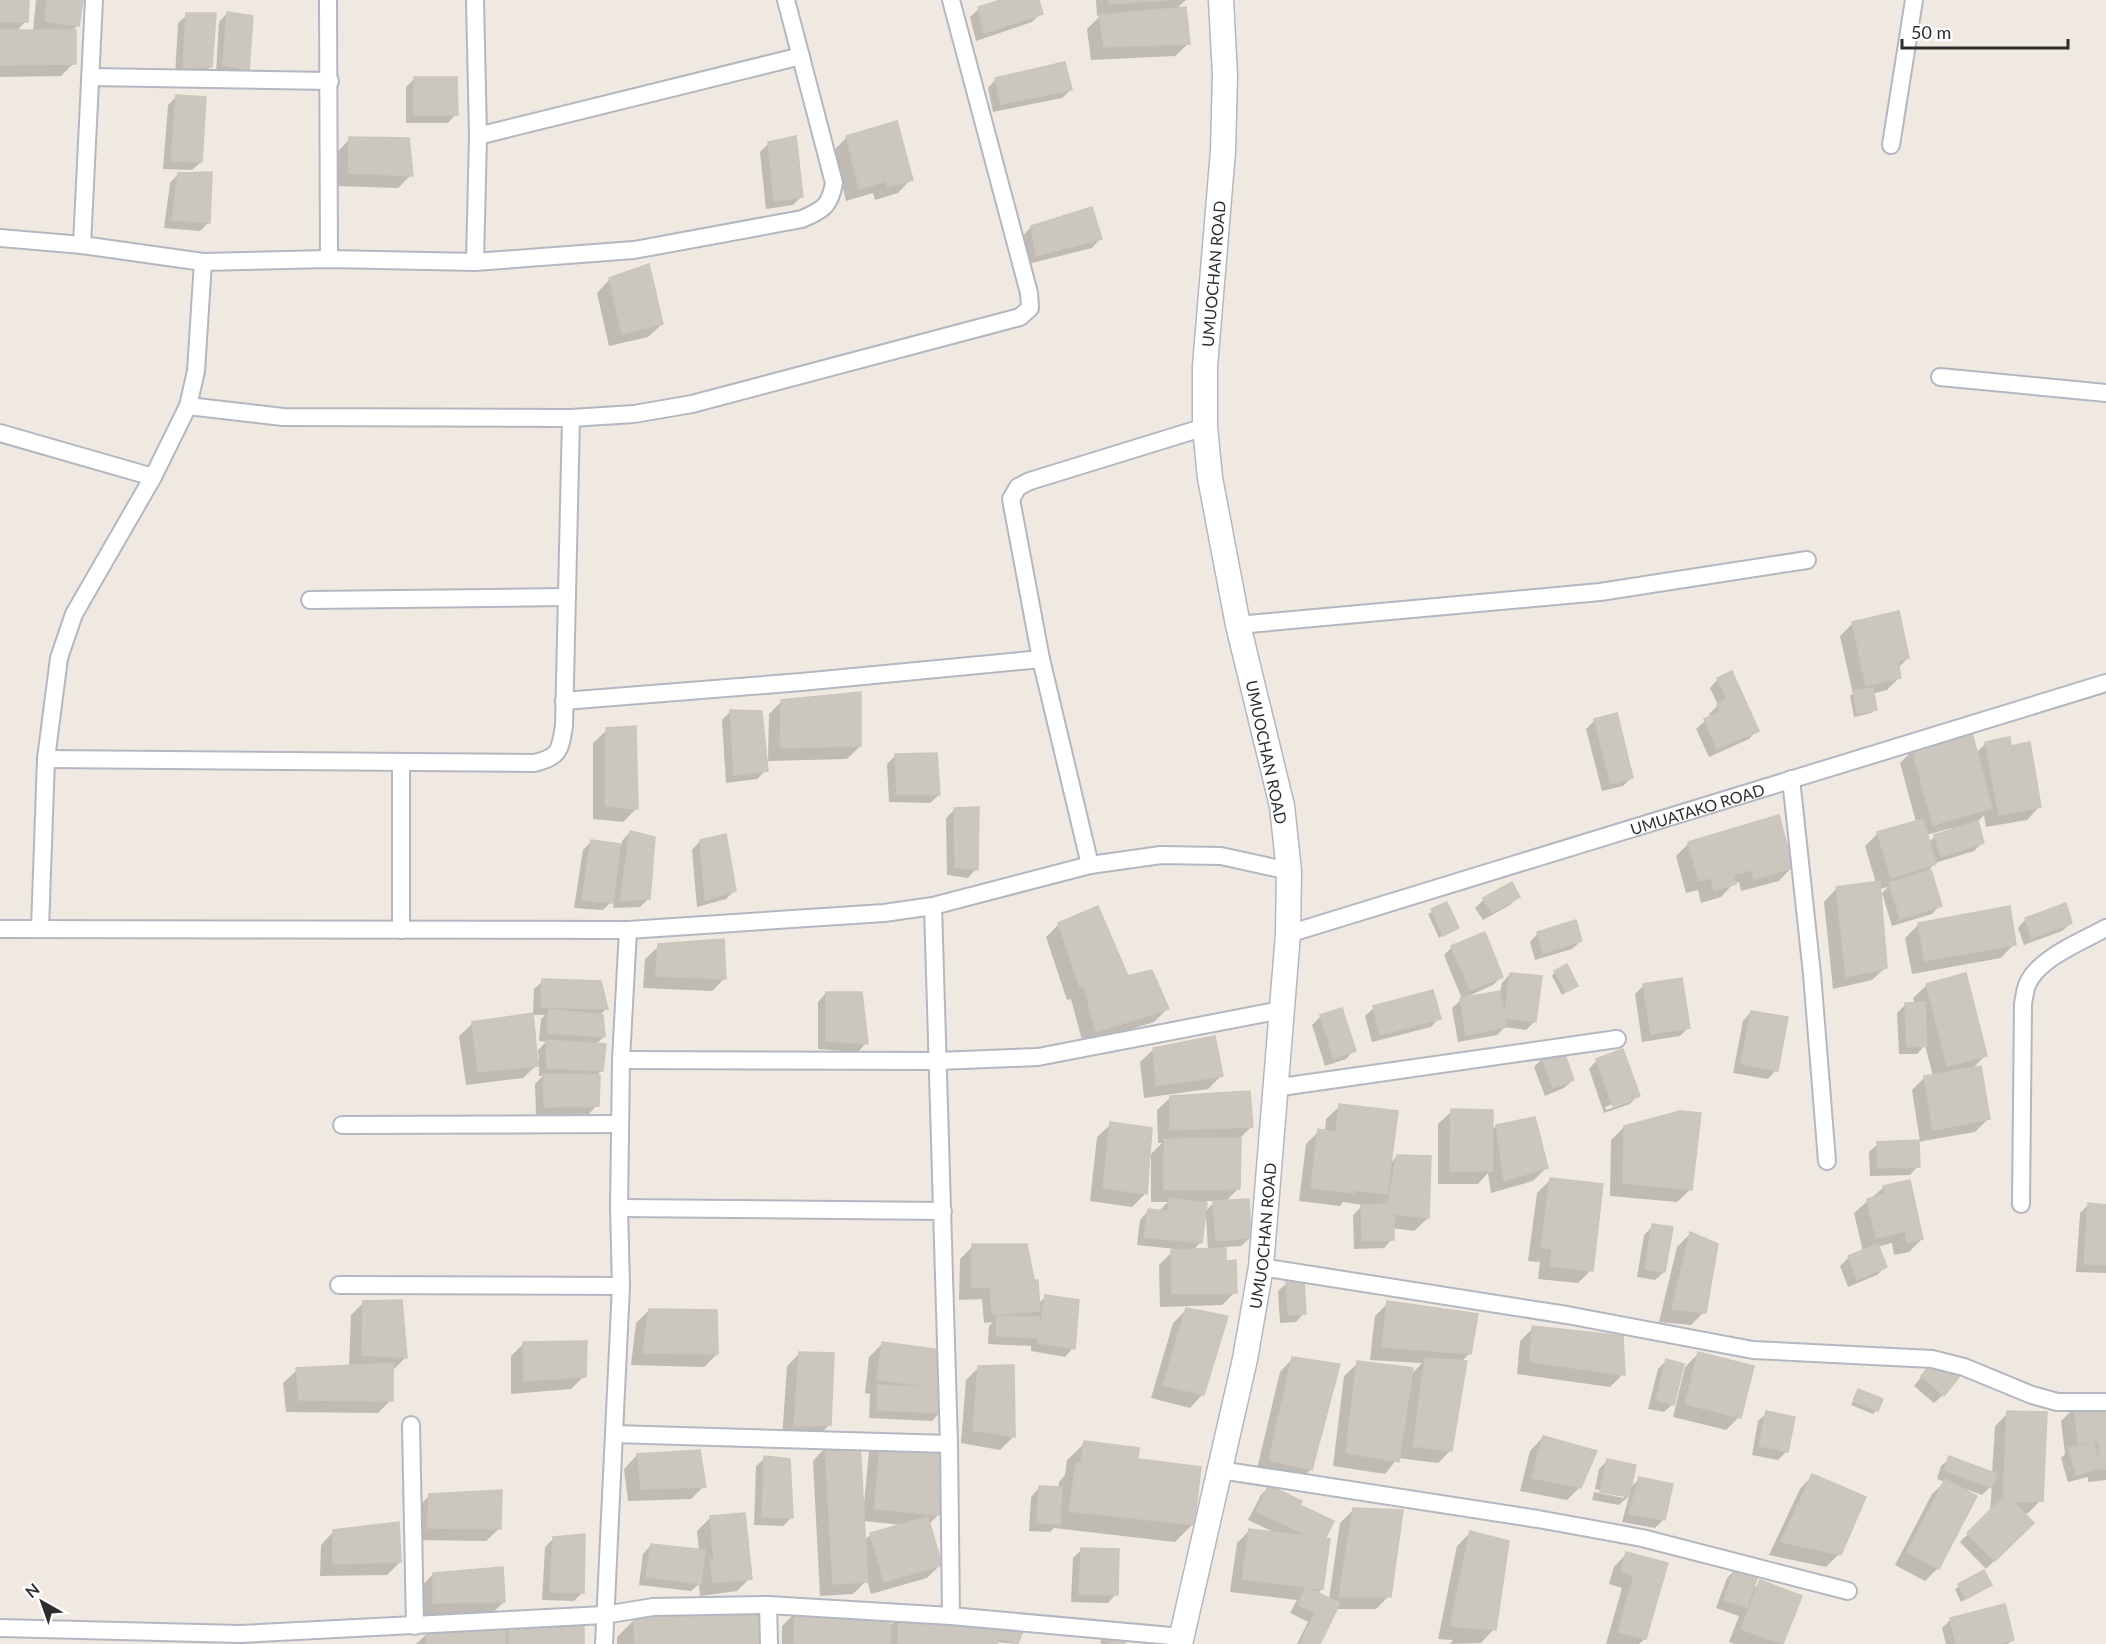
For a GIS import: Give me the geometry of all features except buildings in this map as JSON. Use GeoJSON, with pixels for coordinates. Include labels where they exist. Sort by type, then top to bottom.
{"type":"FeatureCollection","features":[{"type":"Feature","properties":{"kind":"street"},"geometry":{"type":"LineString","coordinates":[[82,245],[94,0]]}},
{"type":"Feature","properties":{"kind":"street"},"geometry":{"type":"LineString","coordinates":[[328,0],[329,259]]}},
{"type":"Feature","properties":{"kind":"street"},"geometry":{"type":"LineString","coordinates":[[475,0],[478,136],[475,262]]}},
{"type":"Feature","properties":{"kind":"street"},"geometry":{"type":"LineString","coordinates":[[0,238],[82,245],[203,262],[329,259],[475,262],[634,250],[802,219],[820,211],[831,198],[834,183],[786,0]]}},
{"type":"Feature","properties":{"kind":"street"},"geometry":{"type":"LineString","coordinates":[[188,405],[283,417],[571,418],[634,414],[692,404],[1020,317],[1030,308],[1029,293],[951,0]]}},
{"type":"Feature","properties":{"kind":"street","name":"UMUOCHAN ROAD"},"geometry":{"type":"LineString","coordinates":[[1181,1641],[1245,1359],[1261,1267],[1288,934],[1288,871],[1282,806],[1238,625],[1210,478],[1205,428],[1205,366],[1223,151],[1225,75],[1221,0]]}},
{"type":"Feature","properties":{"kind":"street"},"geometry":{"type":"LineString","coordinates":[[1891,145],[1914,0]]}},
{"type":"Feature","properties":{"kind":"street"},"geometry":{"type":"LineString","coordinates":[[478,136],[801,56]]}},
{"type":"Feature","properties":{"kind":"street"},"geometry":{"type":"LineString","coordinates":[[90,77],[330,81]]}},
{"type":"Feature","properties":{"kind":"street"},"geometry":{"type":"LineString","coordinates":[[40,929],[46,759],[59,658],[74,614],[153,477],[188,405],[196,371],[203,262]]}},
{"type":"Feature","properties":{"kind":"street"},"geometry":{"type":"LineString","coordinates":[[1940,377],[2106,393]]}},
{"type":"Feature","properties":{"kind":"street"},"geometry":{"type":"LineString","coordinates":[[46,759],[534,763],[550,759],[560,749],[564,726],[571,418]]}},
{"type":"Feature","properties":{"kind":"street"},"geometry":{"type":"LineString","coordinates":[[1090,865],[1041,659],[1011,499],[1017,487],[1205,428]]}},
{"type":"Feature","properties":{"kind":"street"},"geometry":{"type":"LineString","coordinates":[[0,434],[153,477]]}},
{"type":"Feature","properties":{"kind":"street"},"geometry":{"type":"LineString","coordinates":[[1238,625],[1600,592],[1808,560]]}},
{"type":"Feature","properties":{"kind":"street"},"geometry":{"type":"LineString","coordinates":[[310,600],[567,597]]}},
{"type":"Feature","properties":{"kind":"street"},"geometry":{"type":"LineString","coordinates":[[564,700],[801,682],[1041,659]]}},
{"type":"Feature","properties":{"kind":"street","name":"UMUATAKO ROAD"},"geometry":{"type":"LineString","coordinates":[[1288,934],[2106,683]]}},
{"type":"Feature","properties":{"kind":"street"},"geometry":{"type":"LineString","coordinates":[[401,762],[401,930]]}},
{"type":"Feature","properties":{"kind":"street"},"geometry":{"type":"LineString","coordinates":[[1791,779],[1812,974],[1827,1161]]}},
{"type":"Feature","properties":{"kind":"street"},"geometry":{"type":"LineString","coordinates":[[0,928],[628,930],[884,913],[933,906],[1090,865],[1161,855],[1221,856],[1288,871]]}},
{"type":"Feature","properties":{"kind":"street"},"geometry":{"type":"LineString","coordinates":[[933,906],[949,1444],[951,1616]]}},
{"type":"Feature","properties":{"kind":"street"},"geometry":{"type":"LineString","coordinates":[[2021,1204],[2023,1004],[2027,985],[2038,969],[2049,959],[2106,928]]}},
{"type":"Feature","properties":{"kind":"street"},"geometry":{"type":"LineString","coordinates":[[604,1644],[621,1286],[619,1208],[621,1060],[628,930]]}},
{"type":"Feature","properties":{"kind":"street"},"geometry":{"type":"LineString","coordinates":[[621,1060],[938,1062],[1038,1057],[1281,1010]]}},
{"type":"Feature","properties":{"kind":"street"},"geometry":{"type":"LineString","coordinates":[[1274,1088],[1617,1039]]}},
{"type":"Feature","properties":{"kind":"street"},"geometry":{"type":"LineString","coordinates":[[342,1125],[620,1124]]}},
{"type":"Feature","properties":{"kind":"street"},"geometry":{"type":"LineString","coordinates":[[619,1208],[943,1211]]}},
{"type":"Feature","properties":{"kind":"street"},"geometry":{"type":"LineString","coordinates":[[1261,1267],[1567,1315],[1753,1350],[1932,1359],[1964,1367],[2032,1395],[2056,1402],[2106,1402]]}},
{"type":"Feature","properties":{"kind":"street"},"geometry":{"type":"LineString","coordinates":[[339,1285],[621,1286]]}},
{"type":"Feature","properties":{"kind":"street"},"geometry":{"type":"LineString","coordinates":[[411,1425],[415,1626]]}},
{"type":"Feature","properties":{"kind":"street"},"geometry":{"type":"LineString","coordinates":[[614,1434],[949,1444]]}},
{"type":"Feature","properties":{"kind":"street"},"geometry":{"type":"LineString","coordinates":[[1220,1470],[1538,1519],[1630,1536],[1848,1591]]}},
{"type":"Feature","properties":{"kind":"street"},"geometry":{"type":"LineString","coordinates":[[768,1605],[770,1644]]}},
{"type":"Feature","properties":{"kind":"street"},"geometry":{"type":"LineString","coordinates":[[0,1628],[240,1639],[604,1615],[653,1607],[768,1605],[951,1616],[1181,1641]]}}]}
